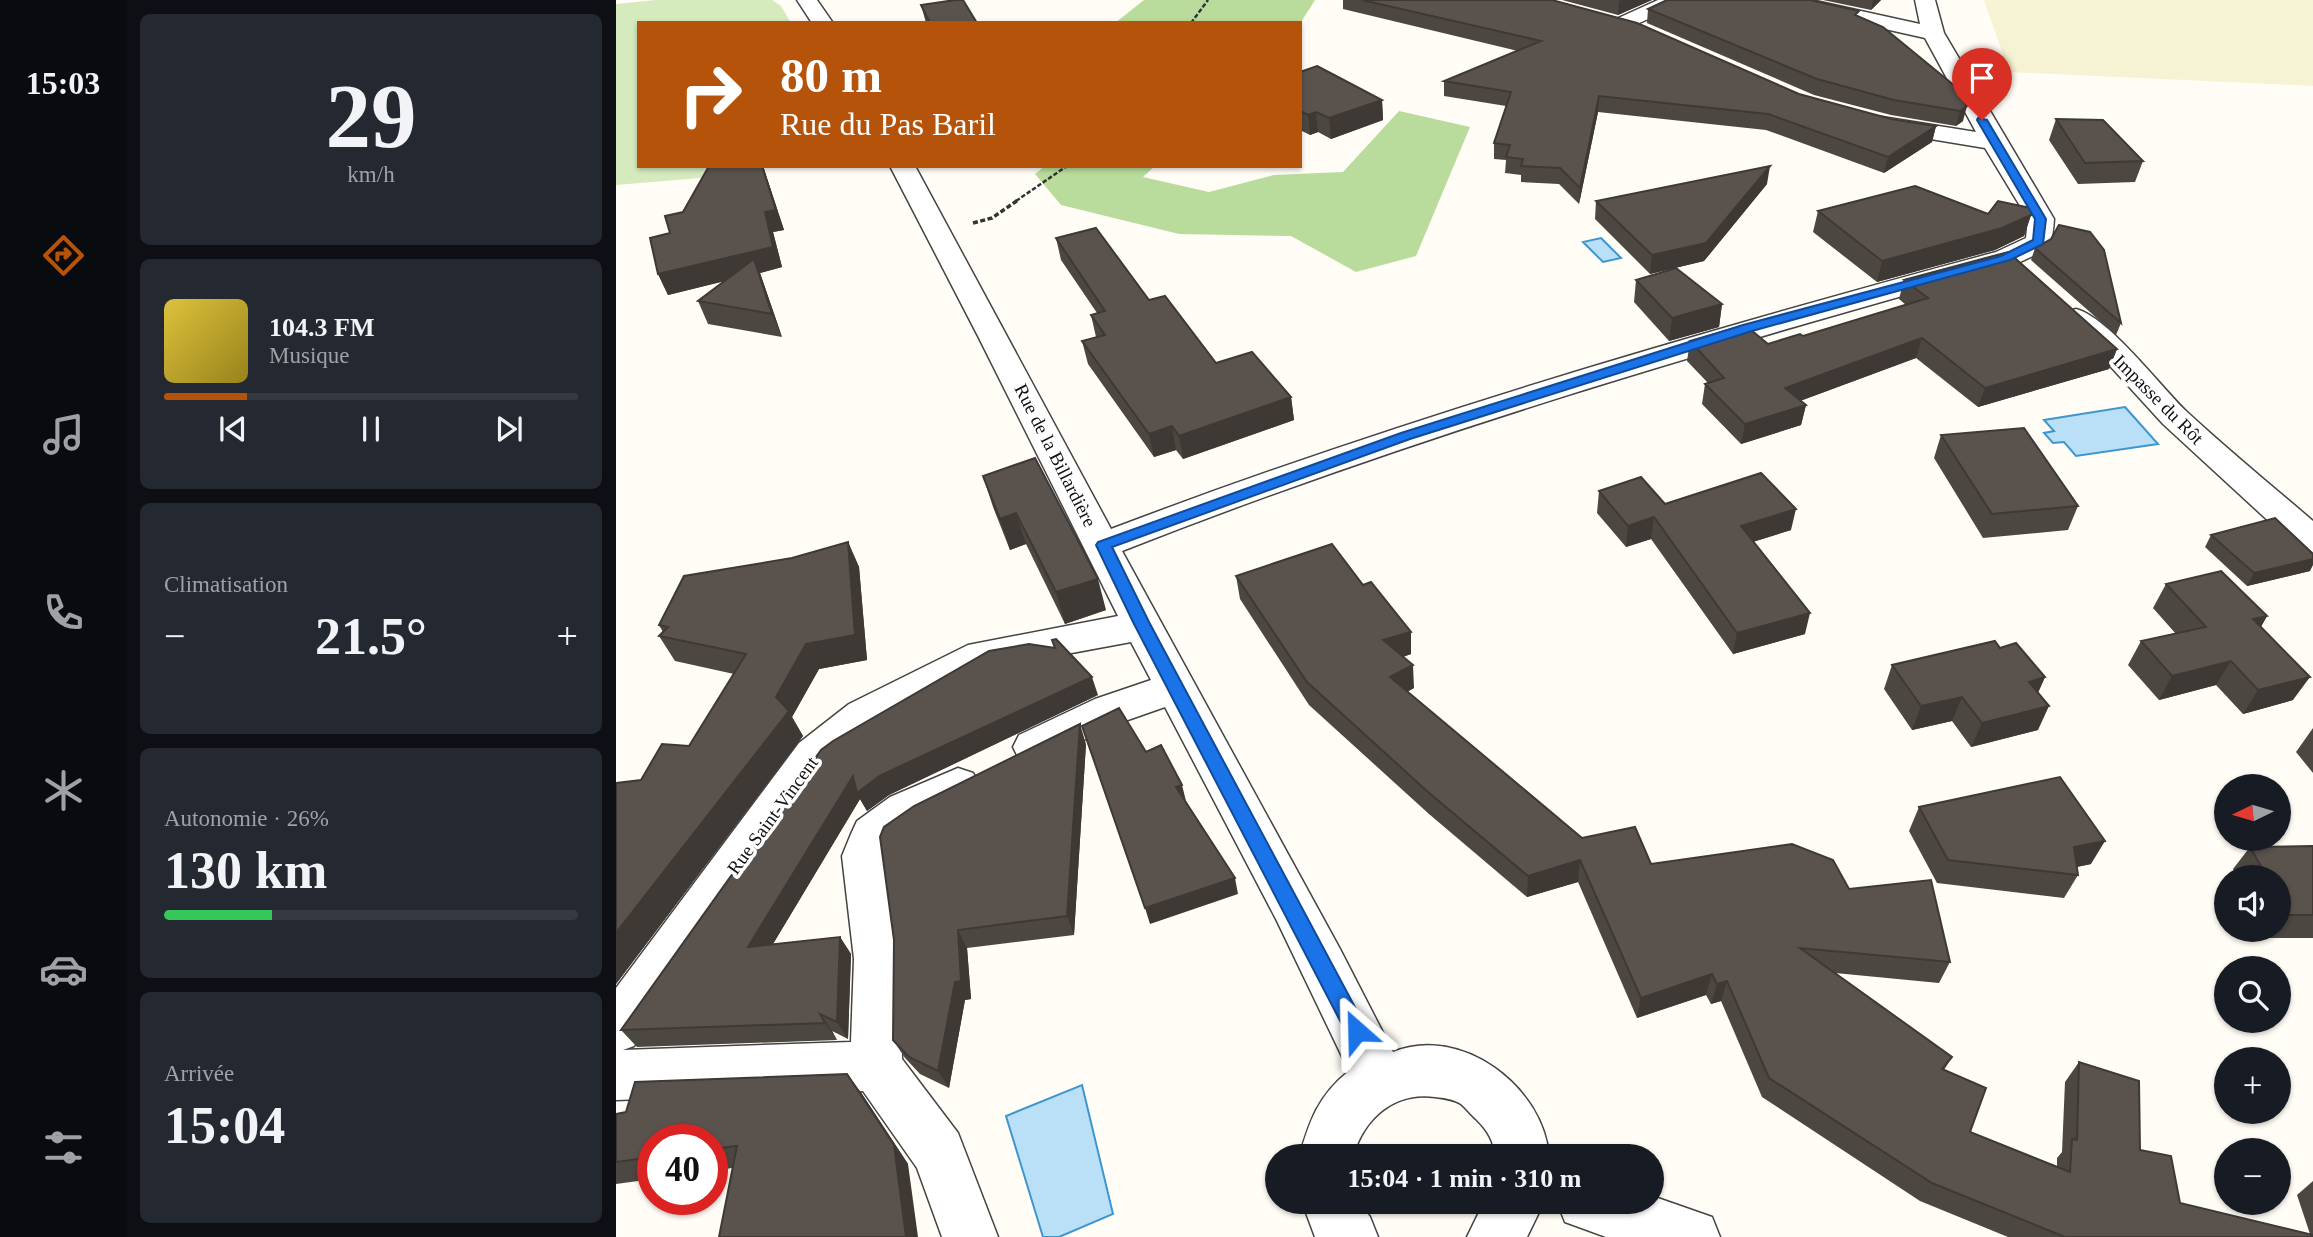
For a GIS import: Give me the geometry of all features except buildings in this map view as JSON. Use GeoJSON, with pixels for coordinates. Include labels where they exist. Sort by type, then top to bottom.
{"type":"FeatureCollection","features":[{"type":"Feature","properties":{"kind":"street"},"geometry":{"type":"LineString","coordinates":[[807,0],[822,21]]}},
{"type":"Feature","properties":{"kind":"street"},"geometry":{"type":"LineString","coordinates":[[1621,24],[1675,0]]}},
{"type":"Feature","properties":{"kind":"street"},"geometry":{"type":"LineString","coordinates":[[1783,0],[1933,33]]}},
{"type":"Feature","properties":{"kind":"street"},"geometry":{"type":"LineString","coordinates":[[1103,545],[1432,427],[1747,328],[2006,258],[2039,242],[2041,219],[1933,33],[1926,0]]}},
{"type":"Feature","properties":{"kind":"street"},"geometry":{"type":"LineString","coordinates":[[1598,18],[1654,35]]}},
{"type":"Feature","properties":{"kind":"street"},"geometry":{"type":"LineString","coordinates":[[1864,118],[1888,125],[1994,142]]}},
{"type":"Feature","properties":{"kind":"street","name":"Rue de la Billardière"},"geometry":{"type":"LineString","coordinates":[[903,168],[1337,990],[1380,1081]]}},
{"type":"Feature","properties":{"kind":"street","name":"Impasse du Rôt"},"geometry":{"type":"LineString","coordinates":[[2006,258],[2122,360],[2174,417],[2313,541]]}},
{"type":"Feature","properties":{"kind":"street","name":"Rue Saint-Vincent"},"geometry":{"type":"LineString","coordinates":[[616,1029],[814,755],[864,715],[982,655],[1118,632],[1141,622]]}},
{"type":"Feature","properties":{"kind":"street"},"geometry":{"type":"LineString","coordinates":[[970,1237],[939,1152],[876,1066],[878,959],[865,856],[873,834],[906,810],[1110,710],[1177,687]]}},
{"type":"Feature","properties":{"kind":"street"},"geometry":{"type":"LineString","coordinates":[[616,1075],[876,1066]]}},
{"type":"Feature","properties":{"kind":"street"},"geometry":{"type":"LineString","coordinates":[[1330,1144],[1336,1123],[1355,1098],[1380,1081],[1409,1070],[1439,1070],[1468,1079],[1493,1096],[1512,1120],[1518,1144]]}},
{"type":"Feature","properties":{"kind":"street"},"geometry":{"type":"LineString","coordinates":[[1495,1237],[1509,1214]]}},
{"type":"Feature","properties":{"kind":"street"},"geometry":{"type":"LineString","coordinates":[[1622,1214],[1692,1237]]}},
{"type":"Feature","properties":{"kind":"path"},"geometry":{"type":"LineString","coordinates":[[1192,21],[1208,0]]}},
{"type":"Feature","properties":{"kind":"path"},"geometry":{"type":"LineString","coordinates":[[939,233],[992,218],[1063,168]]}},
{"type":"Feature","properties":{"kind":"shaded area"},"geometry":{"type":"Polygon","coordinates":[[[1984,0],[2313,0],[2313,86],[2009,72],[1984,0]]]}},
{"type":"Feature","properties":{"kind":"green space"},"geometry":{"type":"Polygon","coordinates":[[[656,0],[772,0],[781,6],[790,21],[637,21],[637,168],[715,168],[712,177],[616,185],[616,4],[656,0]]]}},
{"type":"Feature","properties":{"kind":"green space"},"geometry":{"type":"Polygon","coordinates":[[[1144,0],[1315,0],[1302,21],[1118,21],[1144,0]]]}},
{"type":"Feature","properties":{"kind":"green space"},"geometry":{"type":"Polygon","coordinates":[[[1399,111],[1470,127],[1416,256],[1356,272],[1291,236],[1179,234],[1061,205],[1035,174],[1042,168],[1153,168],[1143,177],[1209,192],[1274,175],[1343,172],[1399,111]]]}},
{"type":"Feature","properties":{"kind":"water"},"geometry":{"type":"Polygon","coordinates":[[[1601,238],[1621,258],[1603,262],[1583,242],[1601,238]]]}},
{"type":"Feature","properties":{"kind":"water"},"geometry":{"type":"Polygon","coordinates":[[[2125,407],[2158,444],[2076,456],[2064,442],[2053,443],[2044,433],[2054,431],[2044,420],[2125,407]]]}},
{"type":"Feature","properties":{"kind":"water"},"geometry":{"type":"Polygon","coordinates":[[[1082,1085],[1113,1214],[1059,1237],[1043,1237],[1006,1116],[1082,1085]]]}},
{"type":"Feature","properties":{"kind":"route"},"geometry":{"type":"LineString","coordinates":[[1357,1031],[1103,545],[1405,436],[1747,328],[2006,258],[2039,242],[2041,219],[1982,120]]}}]}
